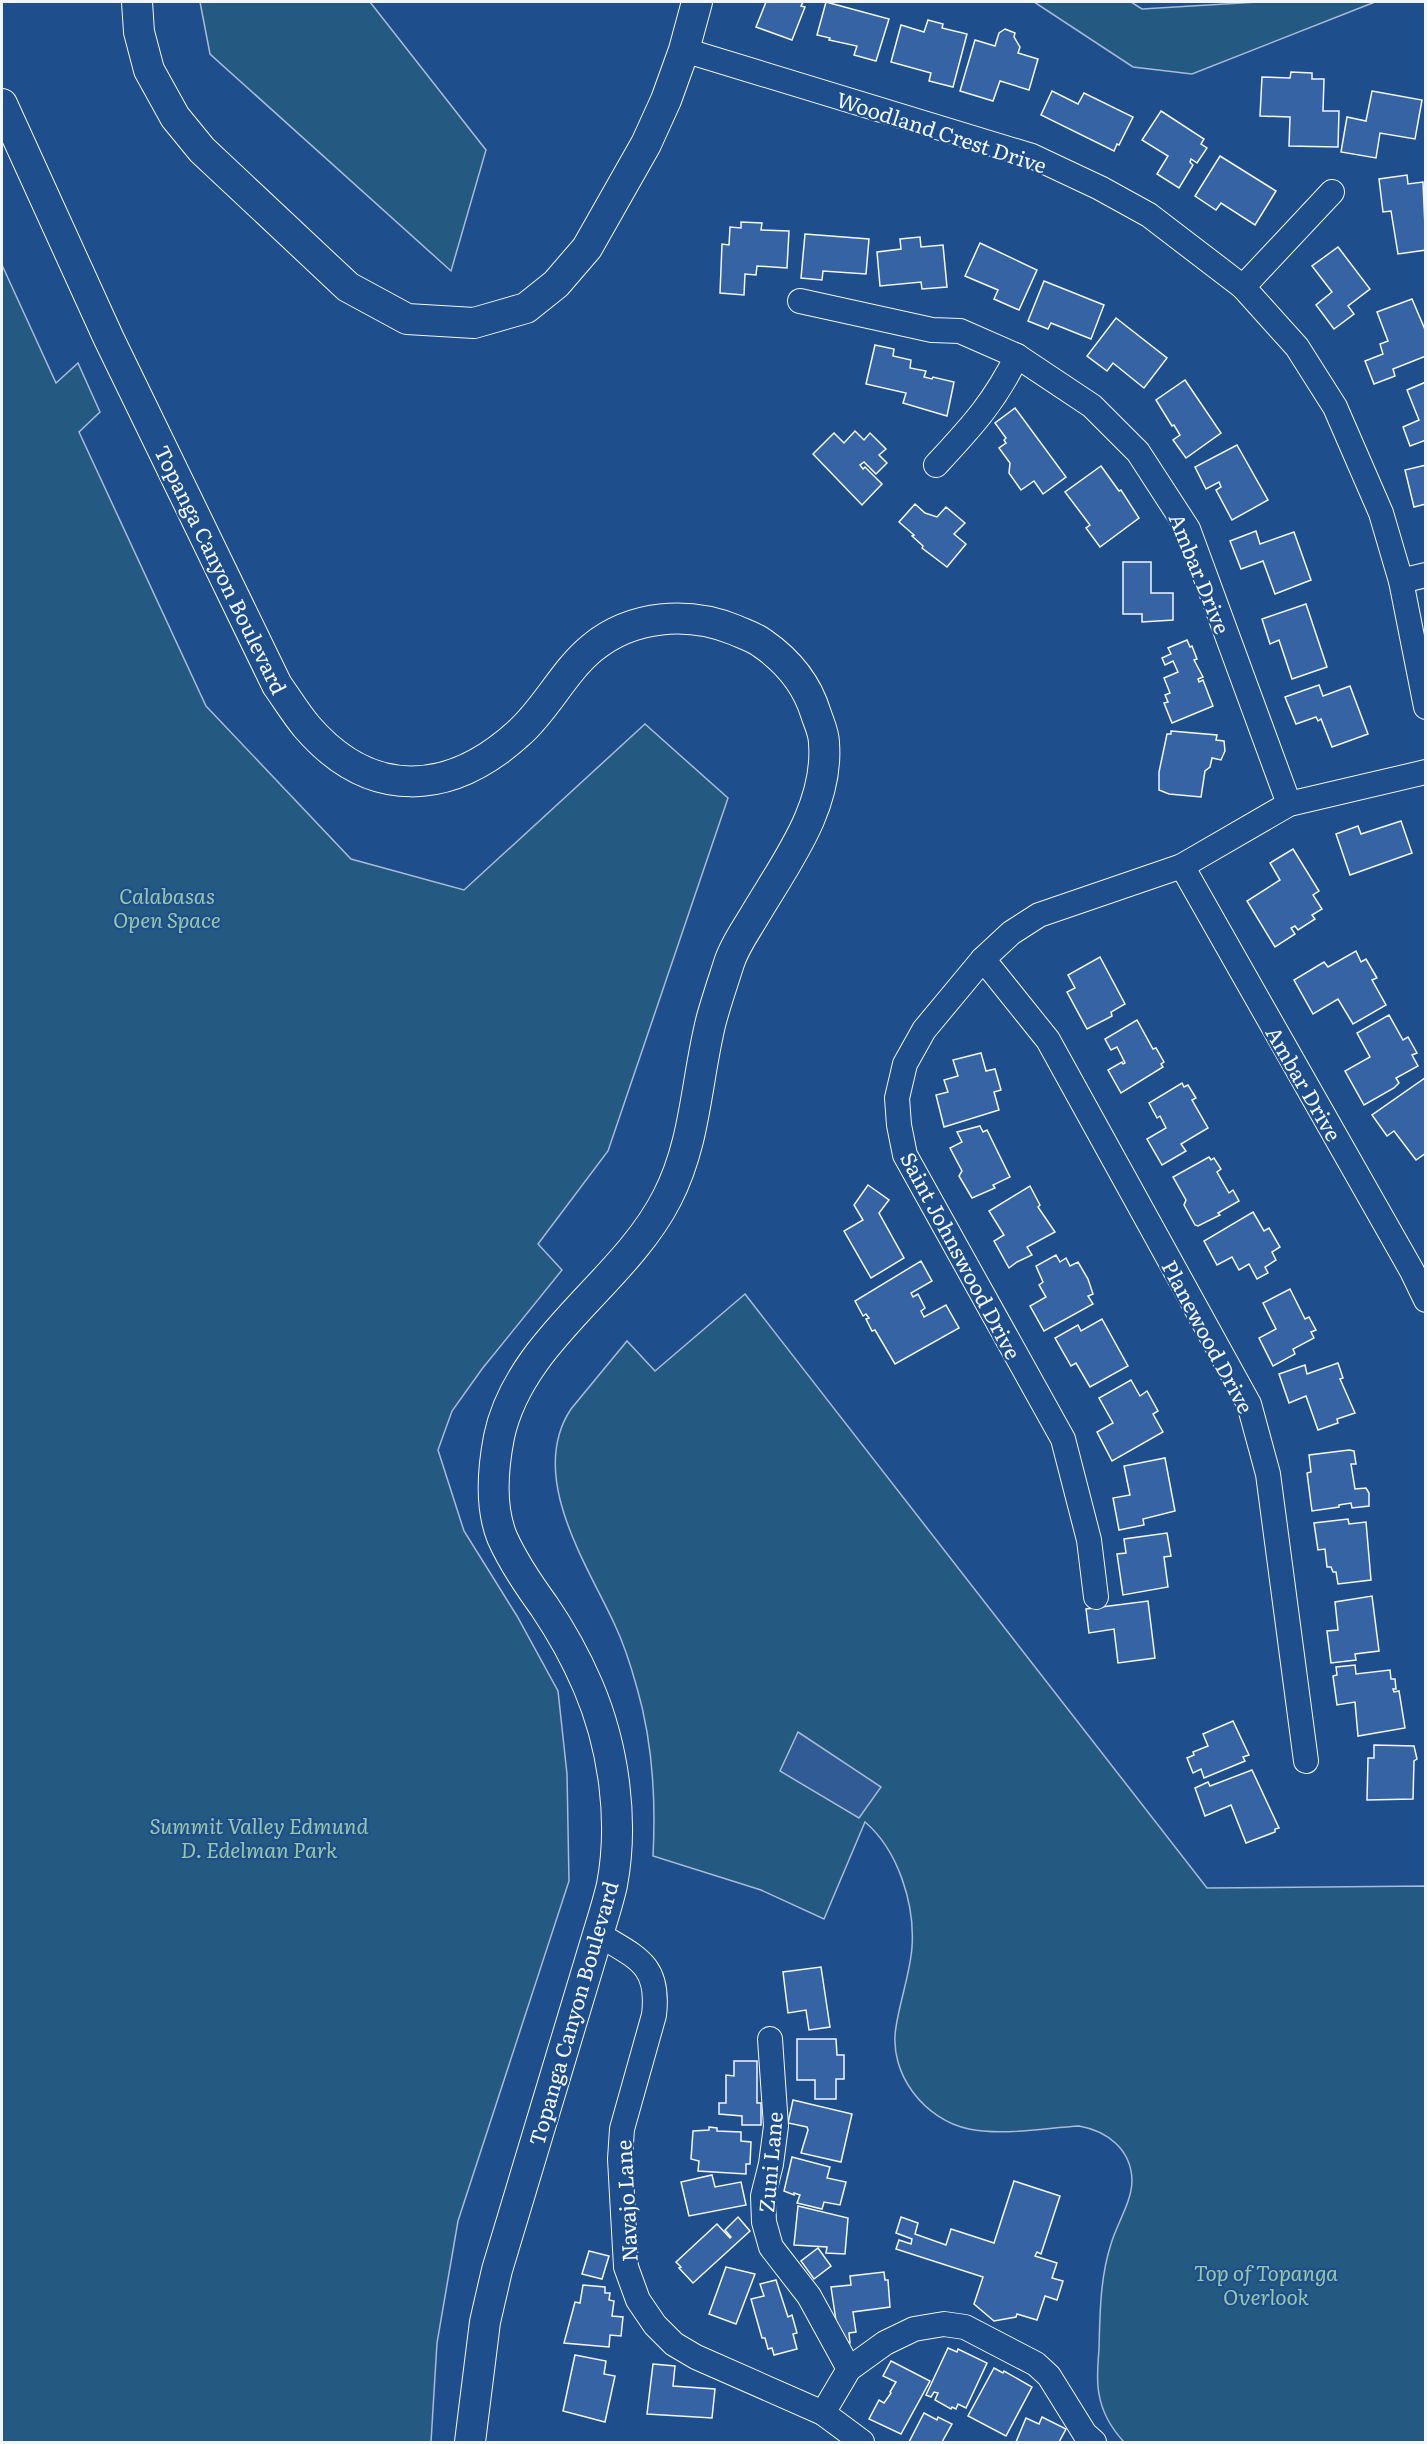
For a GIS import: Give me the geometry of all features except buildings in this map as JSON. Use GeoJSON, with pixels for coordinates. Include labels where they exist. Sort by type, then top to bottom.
{"type":"FeatureCollection","features":[{"type":"Feature","properties":{"kind":"main road"},"geometry":{"type":"LineString","coordinates":[[137,2],[139,32],[149,70],[175,117],[202,150],[348,287],[407,319],[474,323],[526,308],[556,284],[586,248],[615,201],[662,109],[684,50],[697,2]]}},
{"type":"Feature","properties":{"kind":"main road","name":"Topanga Canyon Boulevard"},"geometry":{"type":"LineString","coordinates":[[2,104],[114,350],[277,685],[308,728],[347,762],[381,779],[412,783],[453,774],[492,756],[524,729],[592,647],[630,626],[669,617],[714,621],[759,639],[790,666],[811,695],[824,740],[822,781],[808,824],[732,954],[711,1023],[691,1136],[667,1199],[638,1242],[565,1324],[533,1365],[515,1394],[500,1430],[495,1460],[494,1494],[500,1532],[522,1577],[545,1608],[571,1651],[589,1689],[602,1727],[617,1818],[612,1884],[497,2270],[485,2322],[470,2442]]}},
{"type":"Feature","properties":{"kind":"street","name":"Woodland Crest Drive"},"geometry":{"type":"LineString","coordinates":[[684,50],[1032,156],[1100,188],[1149,215],[1243,287],[1297,347],[1335,407],[1381,513],[1401,581],[1425,707]]}},
{"type":"Feature","properties":{"kind":"street"},"geometry":{"type":"LineString","coordinates":[[1243,287],[1332,192]]}},
{"type":"Feature","properties":{"kind":"street","name":"Ambar Drive"},"geometry":{"type":"LineString","coordinates":[[800,301],[932,330],[960,331],[1017,356],[1054,379],[1100,414],[1138,452],[1188,529],[1289,804]]}},
{"type":"Feature","properties":{"kind":"street"},"geometry":{"type":"LineString","coordinates":[[936,465],[982,416],[1002,388],[1017,356]]}},
{"type":"Feature","properties":{"kind":"street"},"geometry":{"type":"LineString","coordinates":[[1401,581],[1425,575]]}},
{"type":"Feature","properties":{"kind":"street","name":"Saint Johnswood Drive"},"geometry":{"type":"LineString","coordinates":[[1096,1597],[1089,1540],[1062,1439],[906,1155],[899,1125],[897,1098],[905,1064],[924,1030],[983,959],[1011,933],[1039,915],[1182,867],[1289,804],[1425,772]]}},
{"type":"Feature","properties":{"kind":"street","name":"Ambar Drive"},"geometry":{"type":"LineString","coordinates":[[1182,867],[1412,1271],[1425,1300]]}},
{"type":"Feature","properties":{"kind":"street","name":"Planewood Drive"},"geometry":{"type":"LineString","coordinates":[[983,959],[1048,1040],[1249,1404],[1268,1474],[1305,1761]]}},
{"type":"Feature","properties":{"kind":"street","name":"Navajo Lane"},"geometry":{"type":"LineString","coordinates":[[598,1934],[640,1960],[651,1974],[656,1995],[654,2015],[622,2129],[620,2149],[626,2267],[638,2300],[655,2325],[674,2344],[696,2357],[823,2413],[862,2442]]}},
{"type":"Feature","properties":{"kind":"street","name":"Zuni Lane"},"geometry":{"type":"LineString","coordinates":[[770,2039],[776,2126],[771,2164],[763,2196],[764,2222],[771,2247],[809,2296],[849,2369]]}},
{"type":"Feature","properties":{"kind":"street"},"geometry":{"type":"LineString","coordinates":[[823,2413],[849,2369],[885,2343],[914,2329],[944,2324],[965,2328],[1036,2364],[1048,2376],[1085,2434],[1094,2442]]}},
{"type":"Feature","properties":{"kind":"green space"},"geometry":{"type":"Polygon","coordinates":[[[200,2],[370,2],[486,150],[451,271],[210,54],[200,2]]]}},
{"type":"Feature","properties":{"kind":"green space"},"geometry":{"type":"Polygon","coordinates":[[[1034,2],[1131,2],[1142,9],[1258,2],[1375,2],[1192,74],[1133,67],[1034,2]]]}},
{"type":"Feature","properties":{"kind":"green space","name":"Summit Valley Edmund D. Edelman Park"},"geometry":{"type":"Polygon","coordinates":[[[2,265],[56,383],[78,363],[100,412],[79,432],[206,706],[351,859],[464,890],[645,724],[728,798],[608,1151],[538,1244],[562,1270],[482,1369],[452,1411],[438,1450],[464,1531],[517,1616],[558,1691],[567,1774],[569,1881],[458,2221],[437,2343],[431,2442],[2,2442],[2,265]]]}},
{"type":"Feature","properties":{"kind":"green space","name":"Top of Topanga Overlook"},"geometry":{"type":"Polygon","coordinates":[[[745,1294],[1207,1888],[1425,1886],[1425,2442],[1124,2442],[1105,2414],[1100,2401],[1097,2377],[1100,2309],[1105,2270],[1111,2244],[1131,2188],[1131,2169],[1127,2159],[1116,2143],[1089,2128],[1079,2126],[995,2132],[969,2129],[953,2124],[924,2105],[913,2092],[904,2078],[895,2045],[896,2027],[911,1957],[911,1913],[902,1879],[887,1847],[877,1834],[865,1822],[824,1919],[761,1890],[653,1856],[654,1813],[647,1729],[621,1639],[565,1518],[558,1490],[555,1462],[559,1435],[571,1409],[627,1341],[655,1371],[745,1294]]]}},
{"type":"Feature","properties":{"kind":"shaded area"},"geometry":{"type":"Polygon","coordinates":[[[798,1732],[881,1787],[859,1818],[780,1771],[798,1732]]]}},
{"type":"Feature","properties":{"kind":"park label","name":"Calabasas Open Space"},"geometry":{"type":"Point","coordinates":[167,906]}}]}
